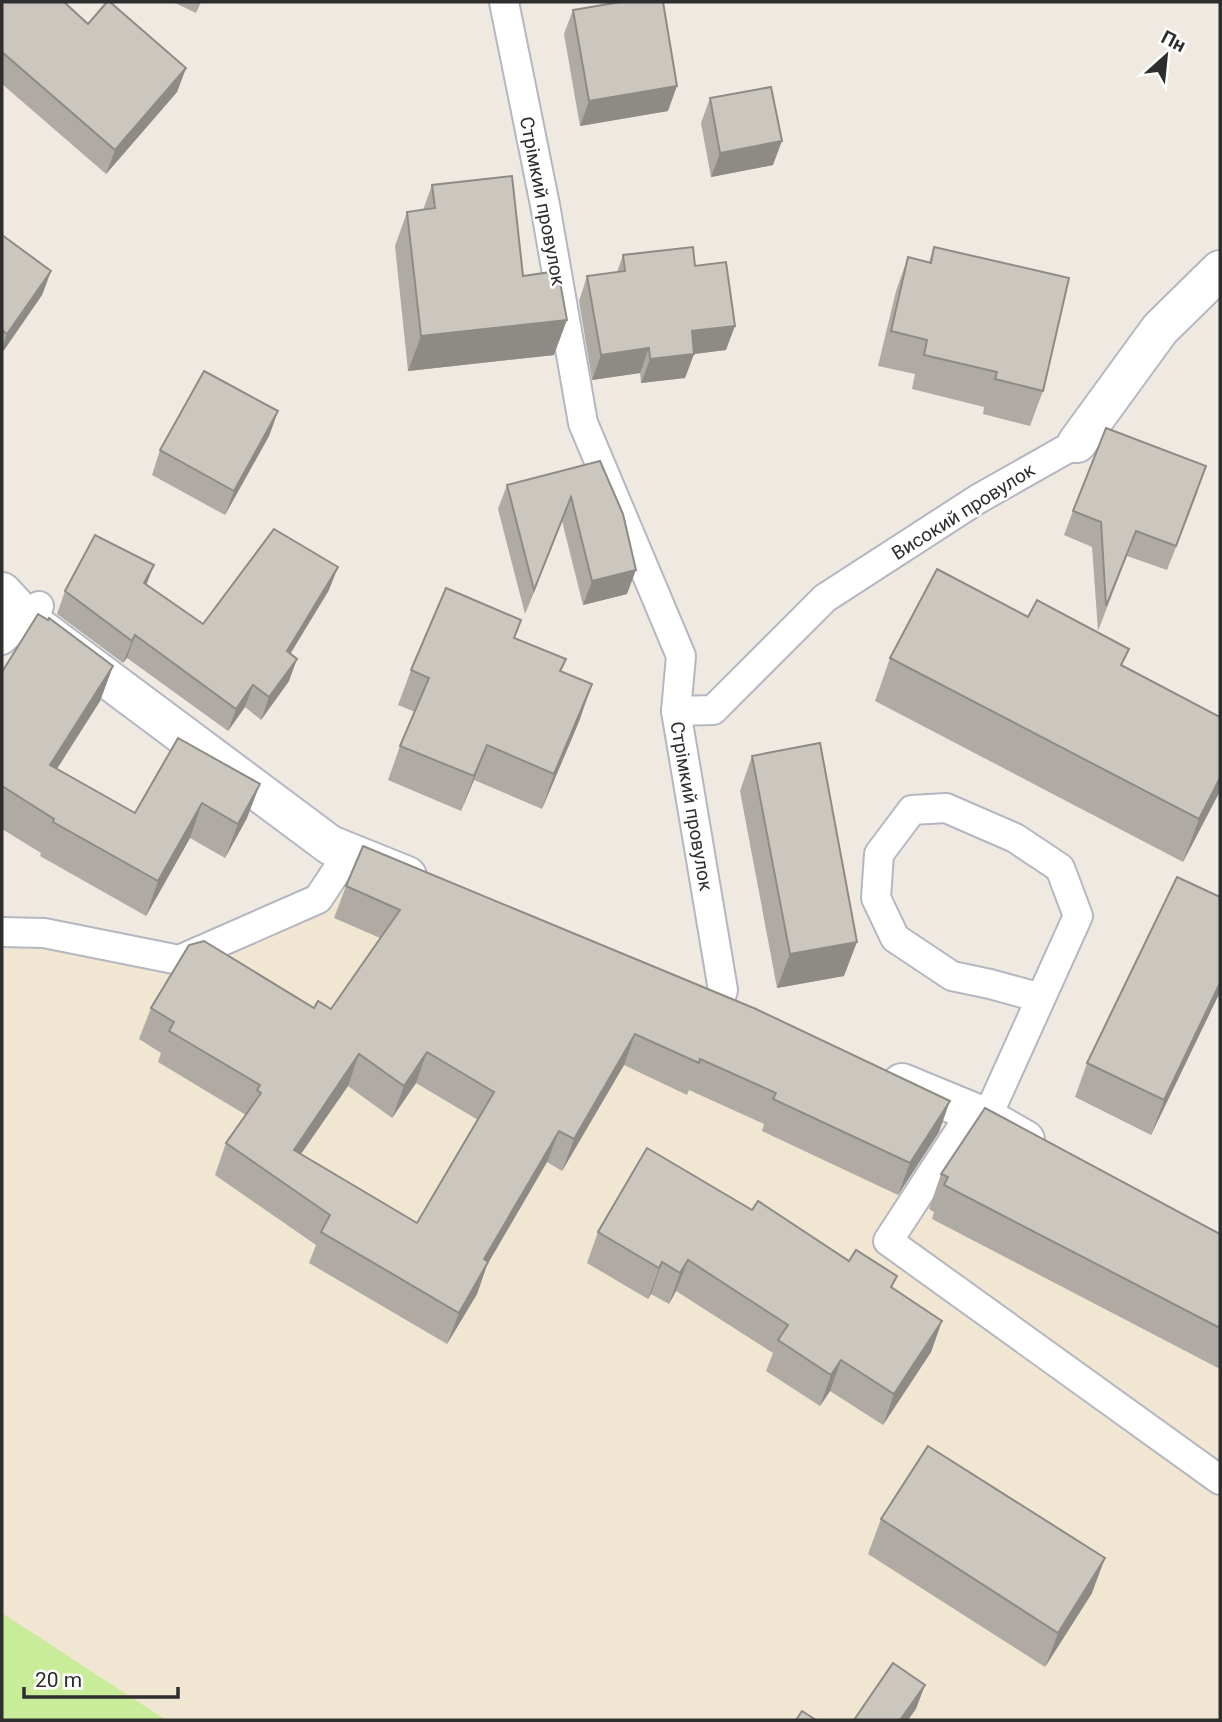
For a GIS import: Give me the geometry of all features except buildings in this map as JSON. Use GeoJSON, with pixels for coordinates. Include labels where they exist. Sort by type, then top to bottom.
{"type":"FeatureCollection","features":[{"type":"Feature","properties":{"kind":"street","name":"Високий провулок"},"geometry":{"type":"LineString","coordinates":[[1077,443],[1160,329],[1220,270]]}},
{"type":"Feature","properties":{"kind":"street"},"geometry":{"type":"LineString","coordinates":[[17,614],[330,845],[438,889]]}},
{"type":"Feature","properties":{"kind":"street"},"geometry":{"type":"LineString","coordinates":[[870,1069],[979,1115],[1056,1156]]}},
{"type":"Feature","properties":{"kind":"lane","name":"Стрімкий провулок"},"geometry":{"type":"LineString","coordinates":[[504,2],[545,205],[583,423],[681,656],[676,711],[723,990],[718,1006]]}},
{"type":"Feature","properties":{"kind":"lane","name":"Високий провулок"},"geometry":{"type":"LineString","coordinates":[[676,711],[713,710],[825,598],[978,499],[1077,443]]}},
{"type":"Feature","properties":{"kind":"lane"},"geometry":{"type":"LineString","coordinates":[[1041,998],[953,976],[895,938],[876,898],[879,854],[912,810],[946,808],[1014,838],[1060,869],[1078,916],[1041,998],[979,1115],[888,1241],[1220,1480]]}},
{"type":"Feature","properties":{"kind":"lane"},"geometry":{"type":"LineString","coordinates":[[2,932],[44,933],[179,960],[318,899],[349,852]]}},
{"type":"Feature","properties":{"kind":"shaded area"},"geometry":{"type":"Polygon","coordinates":[[[349,852],[718,1006],[1220,1248],[1220,1720],[2,1720],[2,932],[179,960],[318,899],[349,852]]]}},
{"type":"Feature","properties":{"kind":"green space"},"geometry":{"type":"Polygon","coordinates":[[[2,1613],[166,1720],[2,1720],[2,1613]]]}}]}
